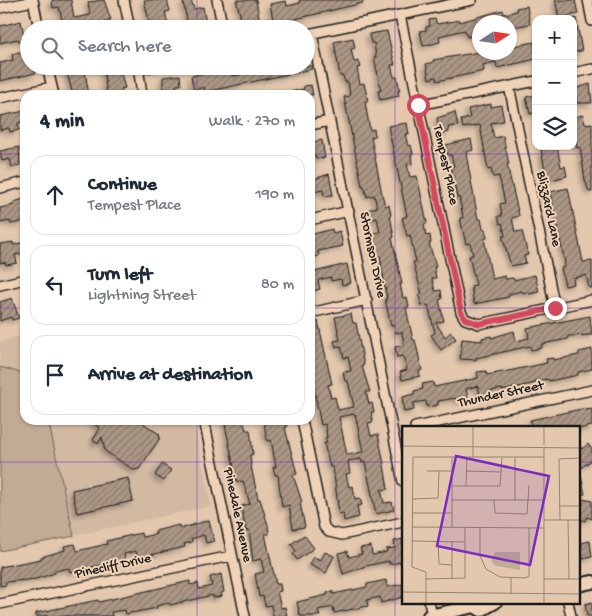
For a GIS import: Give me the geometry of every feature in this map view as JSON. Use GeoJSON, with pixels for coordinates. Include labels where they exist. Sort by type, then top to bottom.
{"type":"FeatureCollection","features":[{"type":"Feature","properties":{"kind":"street"},"geometry":{"type":"LineString","coordinates":[[124,0],[128,20]]}},
{"type":"Feature","properties":{"kind":"street"},"geometry":{"type":"LineString","coordinates":[[217,0],[221,20]]}},
{"type":"Feature","properties":{"kind":"street"},"geometry":{"type":"LineString","coordinates":[[315,33],[472,0]]}},
{"type":"Feature","properties":{"kind":"street"},"geometry":{"type":"LineString","coordinates":[[588,0],[592,21]]}},
{"type":"Feature","properties":{"kind":"street"},"geometry":{"type":"LineString","coordinates":[[0,8],[33,1],[37,20]]}},
{"type":"Feature","properties":{"kind":"street","name":"Tempest Place"},"geometry":{"type":"LineString","coordinates":[[400,15],[461,312],[465,319],[479,324],[555,308]]}},
{"type":"Feature","properties":{"kind":"street","name":"Stormson Drive"},"geometry":{"type":"LineString","coordinates":[[315,59],[349,211],[402,477]]}},
{"type":"Feature","properties":{"kind":"street"},"geometry":{"type":"LineString","coordinates":[[577,72],[592,69]]}},
{"type":"Feature","properties":{"kind":"street"},"geometry":{"type":"LineString","coordinates":[[49,75],[53,90]]}},
{"type":"Feature","properties":{"kind":"street"},"geometry":{"type":"LineString","coordinates":[[139,75],[141,90]]}},
{"type":"Feature","properties":{"kind":"street"},"geometry":{"type":"LineString","coordinates":[[418,105],[532,82]]}},
{"type":"Feature","properties":{"kind":"street","name":"Blizzard Lane"},"geometry":{"type":"LineString","coordinates":[[509,86],[555,308]]}},
{"type":"Feature","properties":{"kind":"street"},"geometry":{"type":"LineString","coordinates":[[0,98],[20,95]]}},
{"type":"Feature","properties":{"kind":"street"},"geometry":{"type":"LineString","coordinates":[[315,124],[330,121]]}},
{"type":"Feature","properties":{"kind":"street"},"geometry":{"type":"LineString","coordinates":[[0,188],[20,183]]}},
{"type":"Feature","properties":{"kind":"street"},"geometry":{"type":"LineString","coordinates":[[315,219],[349,211]]}},
{"type":"Feature","properties":{"kind":"street"},"geometry":{"type":"LineString","coordinates":[[0,285],[20,280]]}},
{"type":"Feature","properties":{"kind":"street"},"geometry":{"type":"LineString","coordinates":[[315,311],[367,300]]}},
{"type":"Feature","properties":{"kind":"street"},"geometry":{"type":"LineString","coordinates":[[555,308],[592,300]]}},
{"type":"Feature","properties":{"kind":"street","name":"Thunder Street"},"geometry":{"type":"LineString","coordinates":[[420,426],[592,390]]}},
{"type":"Feature","properties":{"kind":"street","name":"Pinedale Avenue"},"geometry":{"type":"LineString","coordinates":[[205,425],[245,616]]}},
{"type":"Feature","properties":{"kind":"street"},"geometry":{"type":"LineString","coordinates":[[303,425],[324,527],[328,532],[342,535],[402,522]]}},
{"type":"Feature","properties":{"kind":"street"},"geometry":{"type":"LineString","coordinates":[[393,432],[402,430]]}},
{"type":"Feature","properties":{"kind":"street","name":"Pinecliff Drive"},"geometry":{"type":"LineString","coordinates":[[0,604],[231,556]]}},
{"type":"Feature","properties":{"kind":"street"},"geometry":{"type":"LineString","coordinates":[[431,616],[482,604]]}},
{"type":"Feature","properties":{"kind":"shaded area"},"geometry":{"type":"Polygon","coordinates":[[[20,336],[20,425],[194,425],[211,506],[0,551],[0,342],[20,336]]]}},
{"type":"Feature","properties":{"kind":"shaded area"},"geometry":{"type":"Polygon","coordinates":[[[0,367],[20,373],[20,425],[49,425],[74,536],[0,551],[0,367]]]}},
{"type":"Feature","properties":{"kind":"building"},"geometry":{"type":"Polygon","coordinates":[[[52,0],[71,0],[74,18],[90,15],[88,2],[104,0],[111,20],[62,20],[59,7],[53,8],[52,0]]]}},
{"type":"Feature","properties":{"kind":"building"},"geometry":{"type":"Polygon","coordinates":[[[144,0],[167,0],[170,11],[165,12],[167,20],[149,20],[144,0]]]}},
{"type":"Feature","properties":{"kind":"building"},"geometry":{"type":"Polygon","coordinates":[[[191,0],[194,9],[203,7],[205,20],[187,20],[183,2],[191,0]]]}},
{"type":"Feature","properties":{"kind":"building"},"geometry":{"type":"Polygon","coordinates":[[[236,0],[256,0],[259,20],[242,20],[236,0]]]}},
{"type":"Feature","properties":{"kind":"building"},"geometry":{"type":"Polygon","coordinates":[[[299,0],[363,0],[363,3],[291,20],[273,20],[270,4],[286,1],[287,6],[300,3],[299,0]]]}},
{"type":"Feature","properties":{"kind":"building"},"geometry":{"type":"Polygon","coordinates":[[[555,0],[575,0],[578,14],[558,15],[555,0]]]}},
{"type":"Feature","properties":{"kind":"building"},"geometry":{"type":"Polygon","coordinates":[[[527,6],[530,24],[517,26],[517,15],[485,15],[503,10],[504,14],[517,11],[516,8],[527,6]]]}},
{"type":"Feature","properties":{"kind":"building"},"geometry":{"type":"Polygon","coordinates":[[[435,19],[437,24],[460,20],[460,22],[472,19],[472,36],[467,37],[465,30],[439,36],[440,42],[423,46],[420,31],[426,30],[426,27],[430,26],[429,20],[435,19]]]}},
{"type":"Feature","properties":{"kind":"building"},"geometry":{"type":"Polygon","coordinates":[[[20,21],[20,41],[18,39],[0,43],[0,26],[20,21]]]}},
{"type":"Feature","properties":{"kind":"building"},"geometry":{"type":"Polygon","coordinates":[[[577,24],[582,51],[577,52],[577,24]]]}},
{"type":"Feature","properties":{"kind":"building"},"geometry":{"type":"Polygon","coordinates":[[[387,31],[395,65],[391,65],[394,77],[397,77],[400,91],[398,91],[399,96],[380,100],[378,91],[381,90],[374,57],[376,57],[374,43],[371,43],[369,34],[387,31]]]}},
{"type":"Feature","properties":{"kind":"building"},"geometry":{"type":"Polygon","coordinates":[[[353,38],[355,48],[351,49],[354,62],[359,61],[361,67],[357,68],[360,84],[364,83],[368,101],[365,102],[370,130],[374,129],[375,136],[371,137],[385,206],[389,205],[391,215],[394,237],[392,238],[402,284],[400,284],[403,298],[407,297],[409,307],[406,308],[422,370],[419,371],[420,376],[402,380],[400,372],[407,370],[403,356],[397,357],[395,347],[404,345],[402,332],[396,333],[395,325],[391,326],[385,299],[387,299],[380,256],[377,257],[372,233],[380,232],[377,218],[370,220],[367,210],[377,207],[374,195],[367,197],[364,186],[362,186],[344,97],[350,96],[348,82],[345,82],[343,76],[340,76],[334,42],[353,38]]]}},
{"type":"Feature","properties":{"kind":"building"},"geometry":{"type":"Polygon","coordinates":[[[532,42],[532,60],[497,68],[496,62],[483,65],[484,71],[437,81],[436,77],[429,79],[426,64],[434,62],[433,60],[472,53],[472,60],[517,60],[517,46],[532,42]]]}},
{"type":"Feature","properties":{"kind":"building"},"geometry":{"type":"Polygon","coordinates":[[[20,52],[20,75],[27,75],[0,81],[0,63],[13,60],[12,54],[20,52]]]}},
{"type":"Feature","properties":{"kind":"building"},"geometry":{"type":"Polygon","coordinates":[[[67,75],[86,75],[88,90],[72,90],[67,75]]]}},
{"type":"Feature","properties":{"kind":"building"},"geometry":{"type":"Polygon","coordinates":[[[104,75],[121,75],[125,88],[121,90],[106,90],[104,75]]]}},
{"type":"Feature","properties":{"kind":"building"},"geometry":{"type":"Polygon","coordinates":[[[180,75],[181,85],[176,85],[177,90],[163,90],[163,77],[180,75]]]}},
{"type":"Feature","properties":{"kind":"building"},"geometry":{"type":"Polygon","coordinates":[[[284,75],[214,90],[205,90],[204,87],[194,90],[191,76],[284,75]]]}},
{"type":"Feature","properties":{"kind":"building"},"geometry":{"type":"Polygon","coordinates":[[[590,84],[592,103],[577,103],[577,88],[590,84]]]}},
{"type":"Feature","properties":{"kind":"building"},"geometry":{"type":"Polygon","coordinates":[[[311,85],[312,90],[299,90],[304,89],[304,86],[311,85]]]}},
{"type":"Feature","properties":{"kind":"building"},"geometry":{"type":"Polygon","coordinates":[[[532,96],[532,114],[530,114],[526,97],[532,96]]]}},
{"type":"Feature","properties":{"kind":"building"},"geometry":{"type":"Polygon","coordinates":[[[491,104],[491,107],[501,105],[504,121],[491,123],[494,138],[503,136],[509,164],[507,164],[519,216],[512,218],[515,232],[522,231],[528,255],[524,256],[526,263],[511,266],[502,236],[505,236],[502,223],[500,224],[498,216],[502,216],[500,204],[505,203],[499,176],[493,177],[491,169],[488,170],[480,125],[463,128],[461,120],[470,118],[468,109],[491,104]]]}},
{"type":"Feature","properties":{"kind":"building"},"geometry":{"type":"Polygon","coordinates":[[[20,112],[19,130],[10,132],[9,128],[0,130],[0,116],[20,112]]]}},
{"type":"Feature","properties":{"kind":"building"},"geometry":{"type":"Polygon","coordinates":[[[455,112],[458,126],[448,127],[449,132],[440,134],[437,118],[455,112]]]}},
{"type":"Feature","properties":{"kind":"building"},"geometry":{"type":"Polygon","coordinates":[[[583,115],[585,124],[592,123],[592,192],[589,192],[585,180],[580,147],[577,148],[577,116],[583,115]]]}},
{"type":"Feature","properties":{"kind":"building"},"geometry":{"type":"Polygon","coordinates":[[[407,123],[409,134],[405,134],[408,146],[411,145],[413,154],[411,154],[412,164],[407,165],[410,177],[417,176],[427,223],[424,224],[426,236],[430,235],[431,243],[429,243],[436,267],[434,267],[436,278],[432,278],[435,291],[441,290],[442,299],[439,300],[444,321],[436,323],[445,337],[451,332],[456,339],[441,350],[431,335],[435,333],[428,305],[421,306],[419,294],[422,294],[413,262],[416,262],[410,235],[407,236],[402,218],[407,216],[388,126],[407,123]]]}},
{"type":"Feature","properties":{"kind":"building"},"geometry":{"type":"Polygon","coordinates":[[[471,139],[473,150],[466,152],[467,159],[478,219],[481,219],[487,238],[484,239],[492,279],[505,276],[505,279],[513,278],[514,280],[535,275],[539,292],[529,294],[522,291],[509,294],[509,297],[474,304],[471,286],[476,285],[469,256],[473,255],[470,243],[466,244],[460,218],[463,218],[462,212],[459,197],[457,198],[451,167],[454,166],[451,155],[448,155],[446,145],[471,139]]]}},
{"type":"Feature","properties":{"kind":"building"},"geometry":{"type":"Polygon","coordinates":[[[322,140],[325,158],[316,159],[315,142],[322,140]]]}},
{"type":"Feature","properties":{"kind":"building"},"geometry":{"type":"Polygon","coordinates":[[[19,147],[20,165],[12,167],[10,159],[2,161],[0,151],[19,147]]]}},
{"type":"Feature","properties":{"kind":"building"},"geometry":{"type":"Polygon","coordinates":[[[541,150],[558,150],[561,167],[565,166],[567,176],[547,181],[541,150]]]}},
{"type":"Feature","properties":{"kind":"building"},"geometry":{"type":"Polygon","coordinates":[[[329,174],[333,195],[324,196],[323,190],[315,192],[315,179],[329,174]]]}},
{"type":"Feature","properties":{"kind":"building"},"geometry":{"type":"Polygon","coordinates":[[[568,188],[583,262],[592,261],[592,288],[589,288],[586,275],[573,278],[574,284],[565,286],[561,268],[564,267],[565,263],[550,192],[568,188]]]}},
{"type":"Feature","properties":{"kind":"building"},"geometry":{"type":"Polygon","coordinates":[[[20,200],[20,222],[11,224],[10,221],[0,223],[0,208],[14,205],[14,202],[20,200]]]}},
{"type":"Feature","properties":{"kind":"building"},"geometry":{"type":"Polygon","coordinates":[[[332,229],[333,233],[340,231],[343,246],[318,251],[319,256],[315,257],[315,234],[332,229]]]}},
{"type":"Feature","properties":{"kind":"building"},"geometry":{"type":"Polygon","coordinates":[[[13,242],[13,245],[20,243],[20,254],[15,255],[17,263],[6,265],[5,262],[0,263],[0,244],[13,242]]]}},
{"type":"Feature","properties":{"kind":"building"},"geometry":{"type":"Polygon","coordinates":[[[347,264],[351,283],[342,285],[341,279],[331,281],[331,277],[318,280],[320,289],[315,290],[315,272],[347,264]]]}},
{"type":"Feature","properties":{"kind":"building"},"geometry":{"type":"Polygon","coordinates":[[[12,298],[19,318],[12,320],[11,317],[0,321],[0,302],[12,298]]]}},
{"type":"Feature","properties":{"kind":"building"},"geometry":{"type":"Polygon","coordinates":[[[351,314],[353,323],[356,323],[364,365],[362,366],[370,392],[366,392],[369,404],[372,403],[374,412],[371,412],[373,422],[368,423],[371,436],[378,434],[383,459],[388,489],[381,490],[384,503],[392,502],[394,510],[376,514],[365,462],[362,463],[361,459],[348,461],[350,473],[346,474],[349,487],[353,486],[355,499],[360,498],[362,505],[357,506],[359,517],[344,521],[343,513],[339,514],[333,467],[330,467],[324,443],[327,443],[325,424],[321,425],[315,394],[315,322],[318,321],[332,384],[328,385],[331,398],[335,397],[338,410],[354,407],[348,381],[345,381],[343,372],[351,371],[348,357],[344,358],[341,346],[336,347],[334,341],[340,340],[335,317],[351,314]],[[355,414],[339,417],[347,455],[363,452],[355,414]]]}},
{"type":"Feature","properties":{"kind":"building"},"geometry":{"type":"Polygon","coordinates":[[[590,316],[592,335],[568,336],[568,339],[542,344],[542,348],[531,350],[530,346],[476,358],[476,360],[460,359],[462,339],[482,341],[482,338],[491,336],[491,338],[514,331],[516,341],[529,338],[527,328],[590,316]]]}},
{"type":"Feature","properties":{"kind":"building"},"geometry":{"type":"Polygon","coordinates":[[[592,349],[592,369],[578,372],[578,375],[549,381],[548,379],[535,381],[535,383],[502,391],[502,389],[490,391],[491,394],[480,396],[478,386],[466,389],[468,398],[456,401],[456,398],[438,401],[438,405],[427,407],[426,401],[413,403],[414,410],[404,412],[402,397],[423,389],[422,384],[433,382],[434,387],[478,378],[477,372],[486,371],[487,375],[513,370],[547,363],[546,359],[553,358],[553,360],[579,355],[579,352],[592,349]]]}},
{"type":"Feature","properties":{"kind":"building"},"geometry":{"type":"Polygon","coordinates":[[[586,408],[586,410],[592,409],[592,426],[580,429],[580,426],[532,426],[530,420],[586,408]]]}},
{"type":"Feature","properties":{"kind":"building"},"geometry":{"type":"Polygon","coordinates":[[[96,425],[146,425],[159,434],[160,438],[139,469],[134,470],[105,451],[102,437],[98,444],[93,440],[100,428],[96,425]]]}},
{"type":"Feature","properties":{"kind":"building"},"geometry":{"type":"Polygon","coordinates":[[[225,425],[244,425],[246,430],[250,430],[253,454],[250,455],[251,466],[258,499],[260,499],[268,525],[269,534],[265,534],[276,584],[280,584],[281,591],[277,592],[281,608],[285,607],[287,616],[273,616],[271,605],[265,606],[263,596],[259,597],[255,574],[264,572],[261,559],[253,561],[249,530],[246,531],[241,506],[250,504],[243,481],[237,482],[225,425]]]}},
{"type":"Feature","properties":{"kind":"building"},"geometry":{"type":"Polygon","coordinates":[[[264,425],[287,425],[285,428],[297,474],[293,475],[302,502],[300,503],[305,527],[293,529],[289,505],[282,507],[278,475],[275,475],[273,467],[276,467],[271,440],[267,441],[264,425]]]}},
{"type":"Feature","properties":{"kind":"building"},"geometry":{"type":"Polygon","coordinates":[[[588,444],[592,449],[592,460],[580,469],[580,446],[582,449],[588,444]]]}},
{"type":"Feature","properties":{"kind":"building"},"geometry":{"type":"Polygon","coordinates":[[[162,464],[171,470],[164,481],[155,475],[162,464]]]}},
{"type":"Feature","properties":{"kind":"building"},"geometry":{"type":"Polygon","coordinates":[[[580,476],[581,476],[585,494],[580,495],[580,476]]]}},
{"type":"Feature","properties":{"kind":"building"},"geometry":{"type":"Polygon","coordinates":[[[128,478],[133,501],[77,513],[72,490],[128,478]]]}},
{"type":"Feature","properties":{"kind":"building"},"geometry":{"type":"Polygon","coordinates":[[[583,499],[592,501],[592,519],[587,517],[585,521],[580,520],[583,499]]]}},
{"type":"Feature","properties":{"kind":"building"},"geometry":{"type":"Polygon","coordinates":[[[209,520],[214,541],[206,543],[204,535],[191,539],[192,542],[184,544],[185,547],[137,558],[136,551],[124,554],[125,560],[70,572],[69,568],[55,571],[55,573],[36,579],[6,582],[6,585],[0,586],[0,567],[41,559],[41,557],[65,550],[64,546],[75,544],[77,551],[107,544],[106,541],[141,533],[142,537],[156,534],[155,531],[179,525],[180,529],[209,520]]]}},
{"type":"Feature","properties":{"kind":"building"},"geometry":{"type":"Polygon","coordinates":[[[304,535],[314,548],[297,560],[293,554],[296,551],[291,544],[304,535]]]}},
{"type":"Feature","properties":{"kind":"building"},"geometry":{"type":"Polygon","coordinates":[[[402,539],[402,562],[389,564],[389,561],[343,574],[338,553],[347,551],[349,557],[362,554],[360,548],[371,546],[372,555],[387,552],[386,549],[395,548],[394,541],[402,539]]]}},
{"type":"Feature","properties":{"kind":"building"},"geometry":{"type":"Polygon","coordinates":[[[590,541],[592,557],[580,560],[581,543],[590,541]]]}},
{"type":"Feature","properties":{"kind":"building"},"geometry":{"type":"Polygon","coordinates":[[[325,552],[334,556],[326,573],[310,565],[314,557],[321,560],[325,552]]]}},
{"type":"Feature","properties":{"kind":"building"},"geometry":{"type":"Polygon","coordinates":[[[221,574],[224,592],[221,593],[222,596],[213,598],[213,595],[170,605],[169,603],[156,606],[157,608],[126,614],[125,610],[111,612],[112,616],[36,616],[36,613],[98,600],[99,602],[190,581],[190,585],[198,583],[199,589],[212,586],[210,577],[221,574]]]}},
{"type":"Feature","properties":{"kind":"building"},"geometry":{"type":"Polygon","coordinates":[[[386,580],[387,587],[402,584],[402,597],[381,603],[380,597],[367,600],[368,606],[334,613],[333,607],[318,610],[320,616],[300,616],[297,602],[327,595],[327,593],[333,591],[333,594],[367,587],[367,584],[386,580]]]}},
{"type":"Feature","properties":{"kind":"building"},"geometry":{"type":"Polygon","coordinates":[[[592,602],[592,616],[587,616],[585,604],[592,602]]]}},
{"type":"Feature","properties":{"kind":"route"},"geometry":{"type":"LineString","coordinates":[[418,105],[461,312],[465,319],[471,323],[479,324],[555,308]]}}]}
